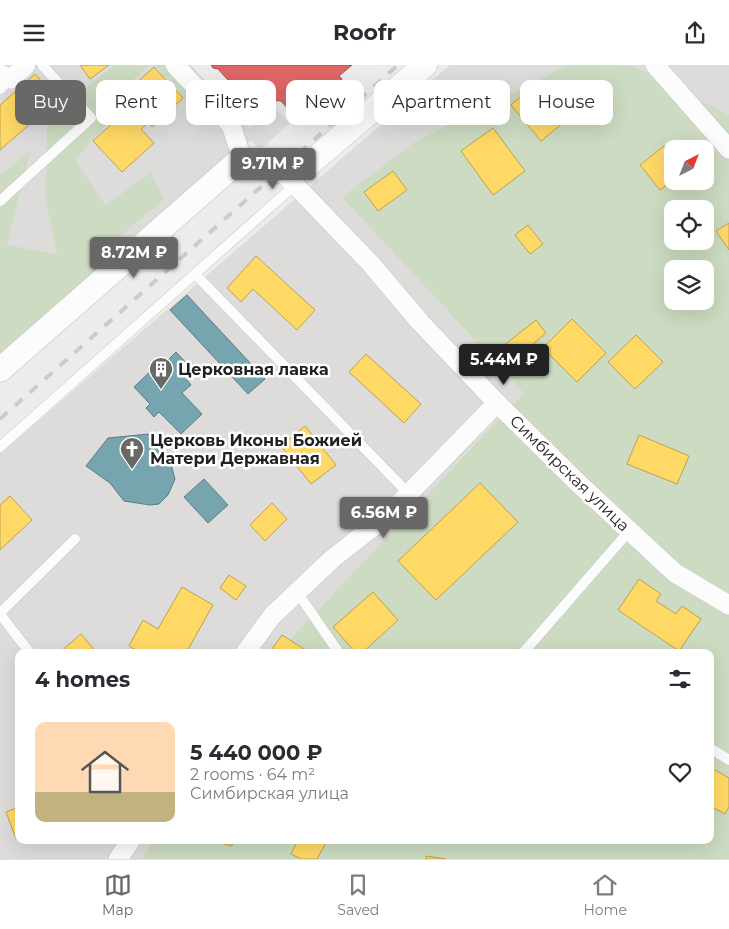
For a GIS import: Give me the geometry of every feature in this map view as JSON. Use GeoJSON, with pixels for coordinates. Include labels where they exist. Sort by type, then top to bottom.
{"type":"FeatureCollection","features":[{"type":"Feature","properties":{"kind":"street"},"geometry":{"type":"LineString","coordinates":[[4,81],[26,65]]}},
{"type":"Feature","properties":{"kind":"street"},"geometry":{"type":"LineString","coordinates":[[175,65],[231,125],[242,158],[259,168],[287,178],[296,170],[309,164],[425,65]]}},
{"type":"Feature","properties":{"kind":"street"},"geometry":{"type":"LineString","coordinates":[[655,65],[729,149]]}},
{"type":"Feature","properties":{"kind":"street"},"geometry":{"type":"LineString","coordinates":[[0,370],[242,158]]}},
{"type":"Feature","properties":{"kind":"street","name":"Симбирская улица"},"geometry":{"type":"LineString","coordinates":[[287,178],[371,264],[420,322],[497,403],[577,482],[675,573],[729,605]]}},
{"type":"Feature","properties":{"kind":"street"},"geometry":{"type":"LineString","coordinates":[[248,649],[272,616],[332,559],[386,516],[497,403]]}},
{"type":"Feature","properties":{"kind":"street"},"geometry":{"type":"LineString","coordinates":[[118,859],[128,844]]}},
{"type":"Feature","properties":{"kind":"lane"},"geometry":{"type":"LineString","coordinates":[[0,201],[91,118],[42,65]]}},
{"type":"Feature","properties":{"kind":"lane"},"geometry":{"type":"LineString","coordinates":[[0,447],[195,274],[287,178]]}},
{"type":"Feature","properties":{"kind":"lane"},"geometry":{"type":"LineString","coordinates":[[195,274],[408,493]]}},
{"type":"Feature","properties":{"kind":"lane"},"geometry":{"type":"LineString","coordinates":[[526,649],[624,537]]}},
{"type":"Feature","properties":{"kind":"lane"},"geometry":{"type":"LineString","coordinates":[[27,649],[0,613],[75,539]]}},
{"type":"Feature","properties":{"kind":"lane"},"geometry":{"type":"LineString","coordinates":[[297,592],[336,649]]}},
{"type":"Feature","properties":{"kind":"lane"},"geometry":{"type":"LineString","coordinates":[[714,750],[729,761]]}},
{"type":"Feature","properties":{"kind":"shaded area"},"geometry":{"type":"Polygon","coordinates":[[[0,65],[191,65],[205,80],[186,80],[186,125],[246,125],[256,136],[0,364],[0,65]]]}},
{"type":"Feature","properties":{"kind":"shaded area"},"geometry":{"type":"Polygon","coordinates":[[[450,65],[729,65],[729,859],[0,859],[0,454],[381,125],[510,125],[510,80],[433,80],[450,65]]]}},
{"type":"Feature","properties":{"kind":"shaded area"},"geometry":{"type":"Polygon","coordinates":[[[276,109],[286,119],[286,125],[288,125],[260,150],[244,132],[252,125],[276,125],[276,109]]]}},
{"type":"Feature","properties":{"kind":"shaded area"},"geometry":{"type":"Polygon","coordinates":[[[187,295],[265,379],[254,390],[274,412],[252,433],[291,479],[208,557],[173,518],[167,517],[107,524],[84,521],[73,513],[13,451],[187,295]]]}},
{"type":"Feature","properties":{"kind":"green space"},"geometry":{"type":"Polygon","coordinates":[[[114,65],[149,65],[133,80],[96,80],[96,125],[105,125],[75,160],[105,205],[151,173],[164,199],[113,242],[112,260],[0,357],[0,176],[30,151],[7,245],[57,254],[46,200],[47,127],[48,125],[86,125],[87,87],[114,65]]]}},
{"type":"Feature","properties":{"kind":"green space"},"geometry":{"type":"Polygon","coordinates":[[[156,65],[165,65],[186,87],[186,100],[176,89],[176,80],[169,80],[156,65]]]}},
{"type":"Feature","properties":{"kind":"green space"},"geometry":{"type":"Polygon","coordinates":[[[568,65],[630,65],[729,115],[729,859],[142,859],[151,844],[714,844],[714,649],[281,649],[524,393],[342,197],[415,142],[449,125],[510,125],[510,94],[520,89],[520,125],[613,125],[613,80],[538,80],[568,65]]]}},
{"type":"Feature","properties":{"kind":"building: Homes"},"geometry":{"type":"Polygon","coordinates":[[[80,65],[109,65],[90,79],[80,65]]]}},
{"type":"Feature","properties":{"kind":"building: Homes"},"geometry":{"type":"Polygon","coordinates":[[[154,67],[166,80],[140,80],[154,67]]]}},
{"type":"Feature","properties":{"kind":"building: Homes"},"geometry":{"type":"Polygon","coordinates":[[[35,74],[40,80],[28,80],[35,74]]]}},
{"type":"Feature","properties":{"kind":"building: Homes"},"geometry":{"type":"Polygon","coordinates":[[[176,91],[183,98],[176,105],[176,91]]]}},
{"type":"Feature","properties":{"kind":"building: Homes"},"geometry":{"type":"Polygon","coordinates":[[[15,92],[15,125],[29,125],[0,150],[0,105],[15,92]]]}},
{"type":"Feature","properties":{"kind":"building: Homes"},"geometry":{"type":"Polygon","coordinates":[[[520,97],[520,116],[511,105],[520,97]]]}},
{"type":"Feature","properties":{"kind":"building: Homes"},"geometry":{"type":"Polygon","coordinates":[[[110,125],[146,125],[141,129],[154,143],[122,172],[93,141],[110,125]]]}},
{"type":"Feature","properties":{"kind":"building: Homes"},"geometry":{"type":"Polygon","coordinates":[[[528,125],[560,125],[541,141],[528,125]]]}},
{"type":"Feature","properties":{"kind":"building: Homes"},"geometry":{"type":"Polygon","coordinates":[[[493,128],[525,171],[493,195],[461,151],[493,128]]]}},
{"type":"Feature","properties":{"kind":"building: Homes"},"geometry":{"type":"Polygon","coordinates":[[[664,146],[664,187],[660,190],[640,165],[664,146]]]}},
{"type":"Feature","properties":{"kind":"building: Homes"},"geometry":{"type":"Polygon","coordinates":[[[393,171],[407,190],[378,211],[364,192],[393,171]]]}},
{"type":"Feature","properties":{"kind":"building: Homes"},"geometry":{"type":"Polygon","coordinates":[[[729,223],[729,250],[716,231],[729,223]]]}},
{"type":"Feature","properties":{"kind":"building: Homes"},"geometry":{"type":"Polygon","coordinates":[[[528,225],[543,244],[530,254],[515,235],[528,225]]]}},
{"type":"Feature","properties":{"kind":"building: Homes"},"geometry":{"type":"Polygon","coordinates":[[[256,256],[315,310],[297,330],[253,289],[241,302],[227,288],[256,256]]]}},
{"type":"Feature","properties":{"kind":"building: Homes"},"geometry":{"type":"Polygon","coordinates":[[[572,319],[606,353],[577,382],[543,348],[572,319]]]}},
{"type":"Feature","properties":{"kind":"building: Homes"},"geometry":{"type":"Polygon","coordinates":[[[536,320],[546,333],[514,360],[503,346],[536,320]]]}},
{"type":"Feature","properties":{"kind":"building: Homes"},"geometry":{"type":"Polygon","coordinates":[[[636,335],[663,362],[635,389],[608,362],[636,335]]]}},
{"type":"Feature","properties":{"kind":"building: Homes"},"geometry":{"type":"Polygon","coordinates":[[[366,354],[421,404],[404,423],[349,372],[366,354]]]}},
{"type":"Feature","properties":{"kind":"building: Homes"},"geometry":{"type":"Polygon","coordinates":[[[305,426],[336,465],[311,484],[281,446],[305,426]]]}},
{"type":"Feature","properties":{"kind":"building: Homes"},"geometry":{"type":"Polygon","coordinates":[[[639,435],[689,456],[677,484],[627,464],[639,435]]]}},
{"type":"Feature","properties":{"kind":"building: Homes"},"geometry":{"type":"Polygon","coordinates":[[[480,483],[518,522],[436,600],[398,561],[480,483]]]}},
{"type":"Feature","properties":{"kind":"building: Homes"},"geometry":{"type":"Polygon","coordinates":[[[10,496],[32,520],[0,550],[0,505],[10,496]]]}},
{"type":"Feature","properties":{"kind":"building: Homes"},"geometry":{"type":"Polygon","coordinates":[[[272,503],[287,519],[265,541],[250,525],[272,503]]]}},
{"type":"Feature","properties":{"kind":"building: Homes"},"geometry":{"type":"Polygon","coordinates":[[[229,575],[246,586],[236,600],[220,588],[229,575]]]}},
{"type":"Feature","properties":{"kind":"building: Homes"},"geometry":{"type":"Polygon","coordinates":[[[639,579],[661,594],[656,601],[676,614],[682,606],[701,619],[680,649],[676,649],[618,610],[639,579]]]}},
{"type":"Feature","properties":{"kind":"building: Homes"},"geometry":{"type":"Polygon","coordinates":[[[182,587],[213,605],[188,649],[134,649],[129,646],[143,620],[158,629],[182,587]]]}},
{"type":"Feature","properties":{"kind":"building: Homes"},"geometry":{"type":"Polygon","coordinates":[[[373,592],[398,620],[366,649],[352,649],[333,627],[373,592]]]}},
{"type":"Feature","properties":{"kind":"building: Homes"},"geometry":{"type":"Polygon","coordinates":[[[81,634],[94,649],[64,649],[81,634]]]}},
{"type":"Feature","properties":{"kind":"building: Homes"},"geometry":{"type":"Polygon","coordinates":[[[282,635],[304,649],[272,649],[282,635]]]}},
{"type":"Feature","properties":{"kind":"building: Homes"},"geometry":{"type":"Polygon","coordinates":[[[714,769],[729,778],[729,807],[725,814],[714,808],[714,769]]]}},
{"type":"Feature","properties":{"kind":"building: Homes"},"geometry":{"type":"Polygon","coordinates":[[[15,809],[15,836],[6,812],[15,809]]]}},
{"type":"Feature","properties":{"kind":"building: Homes"},"geometry":{"type":"Polygon","coordinates":[[[296,844],[325,844],[317,859],[301,859],[291,854],[296,844]]]}},
{"type":"Feature","properties":{"kind":"building: Homes"},"geometry":{"type":"Polygon","coordinates":[[[426,856],[446,859],[426,859],[426,856]]]}},
{"type":"Feature","properties":{"kind":"building: Shops"},"geometry":{"type":"Polygon","coordinates":[[[211,65],[352,65],[339,76],[341,80],[286,80],[286,106],[281,101],[276,101],[276,80],[228,80],[218,69],[213,68],[211,65]]]}},
{"type":"Feature","properties":{"kind":"building: Public"},"geometry":{"type":"Polygon","coordinates":[[[187,295],[265,379],[248,394],[170,310],[187,295]]]}},
{"type":"Feature","properties":{"kind":"building: Public","name":"Церковная лавка"},"geometry":{"type":"Polygon","coordinates":[[[176,352],[195,372],[187,380],[191,385],[182,393],[202,414],[181,434],[159,412],[154,417],[146,408],[150,404],[134,387],[159,363],[162,366],[176,352]]]}},
{"type":"Feature","properties":{"kind":"building: Public","name":"Церковь Иконы Божией Матери Державная"},"geometry":{"type":"Polygon","coordinates":[[[149,434],[171,464],[175,479],[168,495],[159,504],[150,505],[124,501],[110,483],[86,466],[108,438],[149,434]]]}},
{"type":"Feature","properties":{"kind":"building: Public"},"geometry":{"type":"Polygon","coordinates":[[[204,479],[228,505],[208,523],[184,497],[204,479]]]}},
{"type":"Feature","properties":{"kind":"railway"},"geometry":{"type":"LineString","coordinates":[[0,419],[398,65]]}},
{"type":"Feature","properties":{"kind":"place","name":"Церковная лавка"},"geometry":{"type":"Point","coordinates":[161,390]}},
{"type":"Feature","properties":{"kind":"place","name":"Церковь Иконы Божией Матери Державная"},"geometry":{"type":"Point","coordinates":[132,470]}}]}
